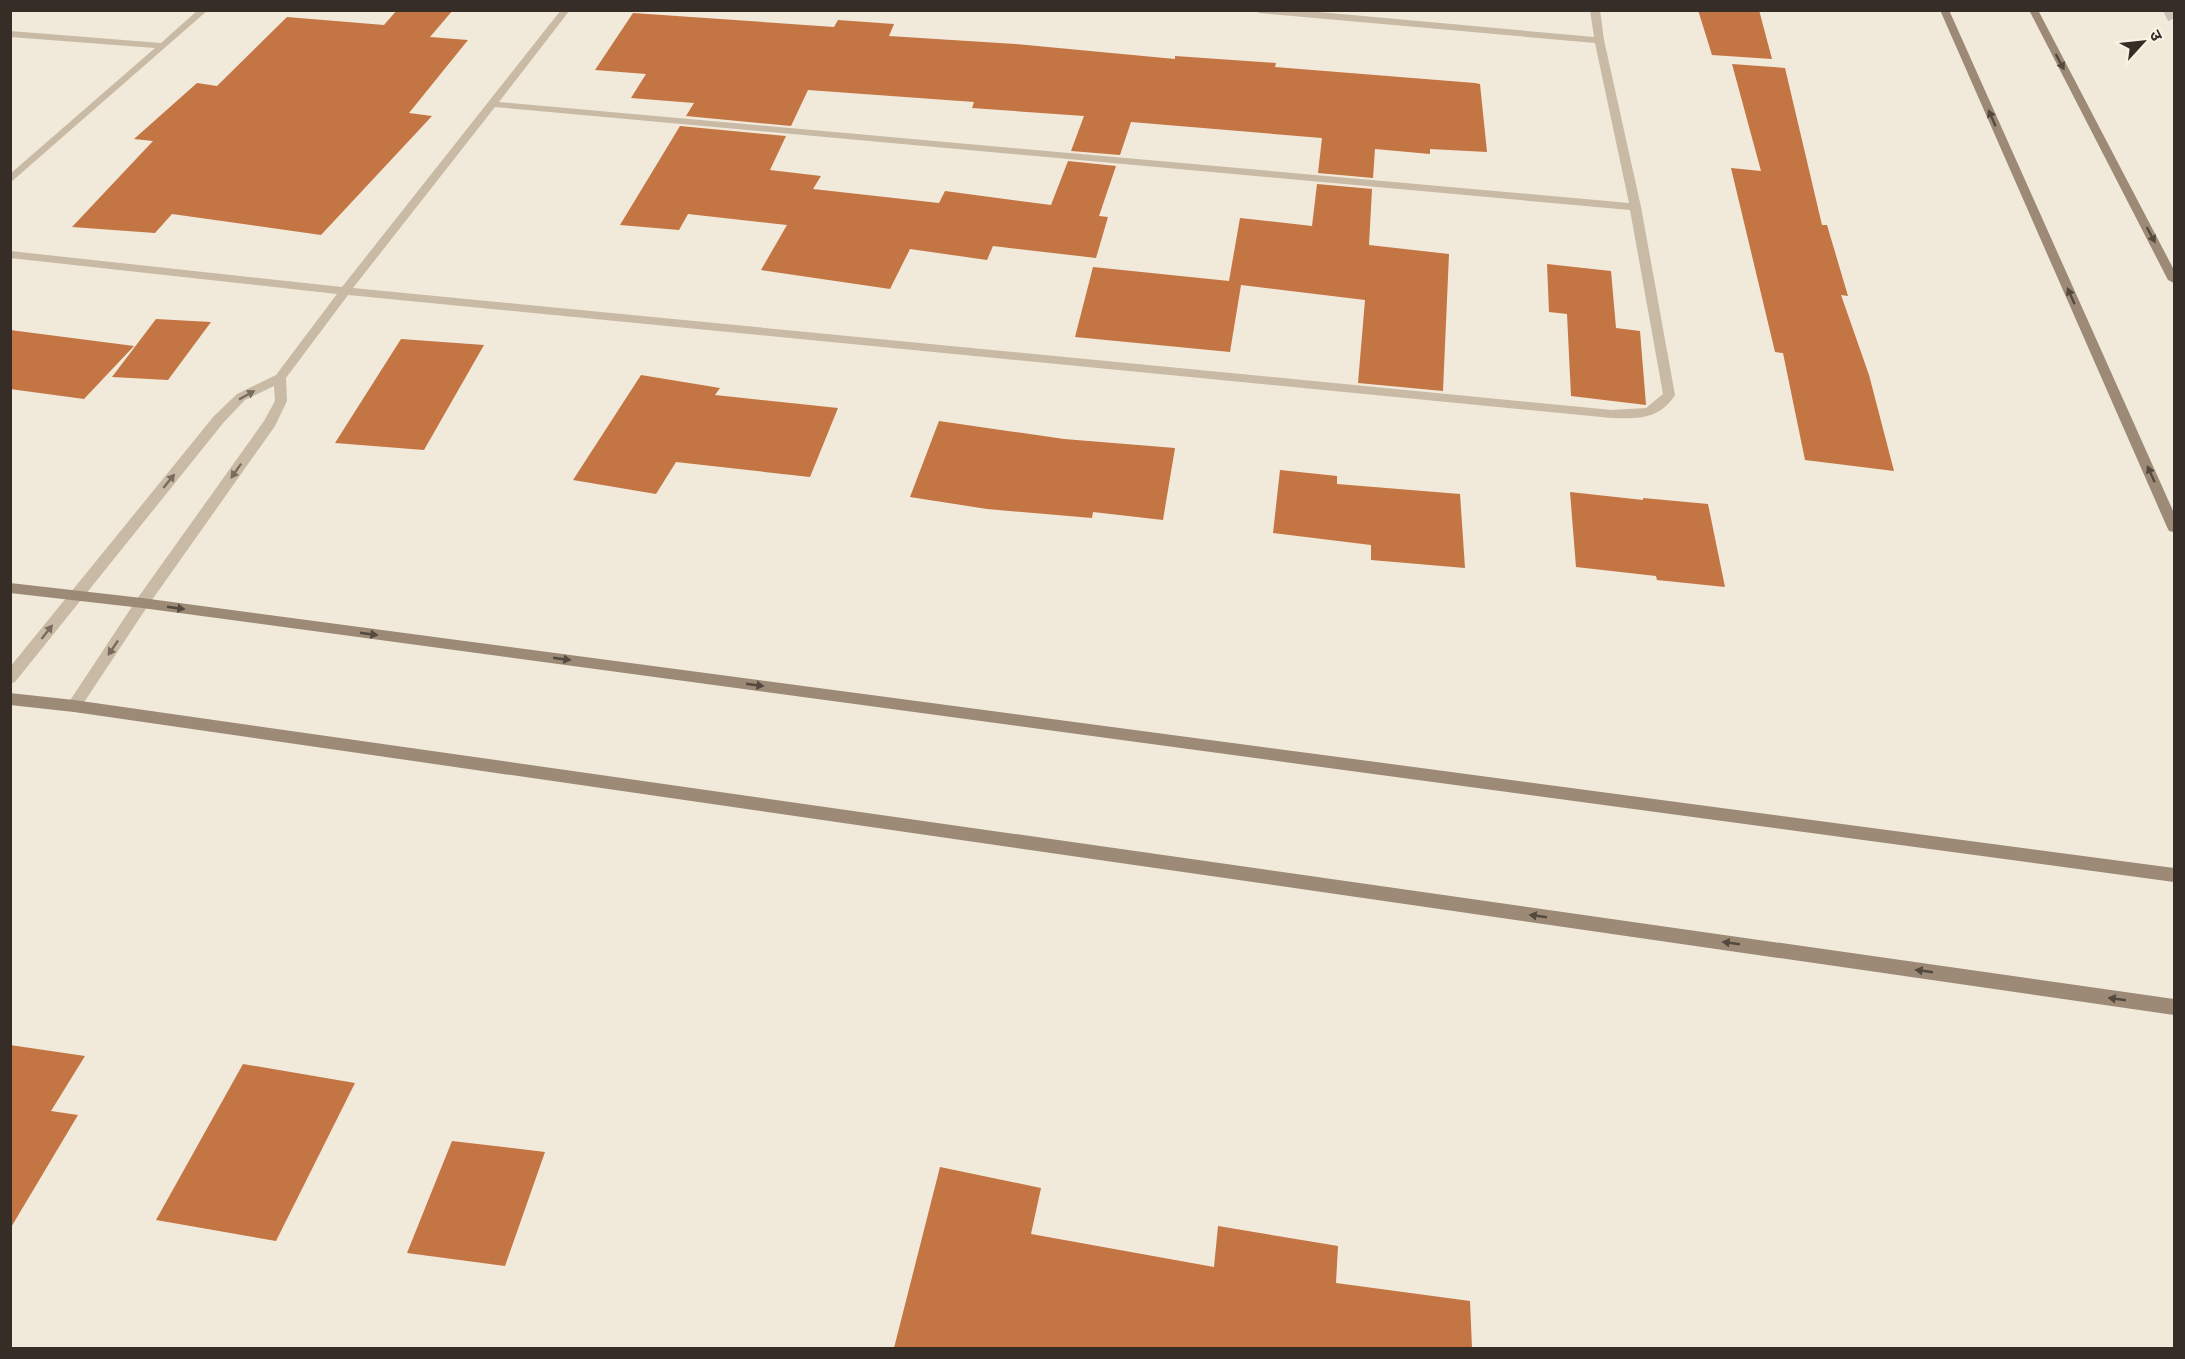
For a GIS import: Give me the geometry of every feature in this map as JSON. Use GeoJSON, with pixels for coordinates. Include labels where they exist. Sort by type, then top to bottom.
{"type":"FeatureCollection","features":[{"type":"Feature","properties":{"kind":"street"},"geometry":{"type":"LineString","coordinates":[[10,180],[204,10]]}},
{"type":"Feature","properties":{"kind":"street"},"geometry":{"type":"LineString","coordinates":[[10,678],[219,419],[241,397],[280,378],[345,291],[566,10]]}},
{"type":"Feature","properties":{"kind":"street"},"geometry":{"type":"LineString","coordinates":[[1258,10],[1337,14],[1599,40]]}},
{"type":"Feature","properties":{"kind":"street"},"geometry":{"type":"LineString","coordinates":[[10,254],[345,291],[1600,413],[1644,414],[1661,407],[1669,395],[1635,207],[1599,40],[1595,10]]}},
{"type":"Feature","properties":{"kind":"street"},"geometry":{"type":"LineString","coordinates":[[1944,10],[2175,527]]}},
{"type":"Feature","properties":{"kind":"street"},"geometry":{"type":"LineString","coordinates":[[2033,10],[2175,280]]}},
{"type":"Feature","properties":{"kind":"street"},"geometry":{"type":"LineString","coordinates":[[10,34],[164,46]]}},
{"type":"Feature","properties":{"kind":"street"},"geometry":{"type":"LineString","coordinates":[[492,104],[1635,207]]}},
{"type":"Feature","properties":{"kind":"street"},"geometry":{"type":"LineString","coordinates":[[74,706],[142,603],[270,423],[281,401],[280,378]]}},
{"type":"Feature","properties":{"kind":"street"},"geometry":{"type":"LineString","coordinates":[[10,588],[142,603],[2175,875]]}},
{"type":"Feature","properties":{"kind":"street"},"geometry":{"type":"LineString","coordinates":[[10,699],[74,706],[2175,1007]]}},
{"type":"Feature","properties":{"kind":"building"},"geometry":{"type":"Polygon","coordinates":[[[397,10],[453,10],[430,37],[468,40],[409,113],[432,116],[321,235],[172,214],[155,233],[72,227],[153,141],[134,139],[197,83],[217,86],[287,17],[384,25],[397,10]]]}},
{"type":"Feature","properties":{"kind":"building"},"geometry":{"type":"Polygon","coordinates":[[[1698,10],[1759,10],[1772,59],[1712,55],[1698,10]]]}},
{"type":"Feature","properties":{"kind":"building"},"geometry":{"type":"Polygon","coordinates":[[[633,13],[834,27],[838,20],[894,24],[889,36],[1015,44],[1175,59],[1175,56],[1276,63],[1275,67],[1475,83],[1480,84],[1487,152],[1430,149],[1430,154],[1375,149],[1373,178],[1318,173],[1322,138],[1131,122],[1120,155],[1071,151],[1084,116],[972,108],[974,102],[808,90],[791,126],[686,116],[694,103],[631,98],[646,74],[595,70],[633,13]]]}},
{"type":"Feature","properties":{"kind":"building"},"geometry":{"type":"Polygon","coordinates":[[[1732,64],[1785,68],[1822,225],[1827,225],[1848,296],[1841,295],[1869,375],[1894,471],[1805,460],[1783,353],[1775,352],[1731,168],[1761,171],[1732,64]]]}},
{"type":"Feature","properties":{"kind":"building"},"geometry":{"type":"Polygon","coordinates":[[[680,126],[786,136],[770,170],[821,176],[813,189],[939,203],[945,191],[1051,205],[1068,161],[1116,166],[1099,216],[1108,217],[1096,258],[993,246],[987,260],[910,249],[890,289],[761,270],[787,225],[688,214],[679,230],[620,225],[680,126]]]}},
{"type":"Feature","properties":{"kind":"building"},"geometry":{"type":"Polygon","coordinates":[[[1317,184],[1372,189],[1369,245],[1449,254],[1443,391],[1358,383],[1365,300],[1241,285],[1230,352],[1075,337],[1093,267],[1229,281],[1240,218],[1312,226],[1317,184]]]}},
{"type":"Feature","properties":{"kind":"building"},"geometry":{"type":"Polygon","coordinates":[[[1547,264],[1611,271],[1616,328],[1640,331],[1646,405],[1571,396],[1567,314],[1549,312],[1547,264]]]}},
{"type":"Feature","properties":{"kind":"building"},"geometry":{"type":"Polygon","coordinates":[[[156,319],[211,322],[168,380],[112,377],[156,319]]]}},
{"type":"Feature","properties":{"kind":"building"},"geometry":{"type":"Polygon","coordinates":[[[10,330],[134,346],[84,399],[10,389],[10,330]]]}},
{"type":"Feature","properties":{"kind":"building"},"geometry":{"type":"Polygon","coordinates":[[[401,339],[484,345],[424,450],[335,443],[401,339]]]}},
{"type":"Feature","properties":{"kind":"building"},"geometry":{"type":"Polygon","coordinates":[[[641,375],[720,388],[715,395],[838,408],[810,477],[676,462],[656,494],[573,480],[641,375]]]}},
{"type":"Feature","properties":{"kind":"building"},"geometry":{"type":"Polygon","coordinates":[[[939,421],[1064,439],[1175,448],[1163,520],[1093,512],[1092,518],[987,509],[910,497],[939,421]]]}},
{"type":"Feature","properties":{"kind":"building"},"geometry":{"type":"Polygon","coordinates":[[[1280,470],[1337,476],[1337,484],[1460,494],[1465,568],[1371,560],[1371,545],[1273,533],[1280,470]]]}},
{"type":"Feature","properties":{"kind":"building"},"geometry":{"type":"Polygon","coordinates":[[[1570,492],[1708,504],[1725,587],[1657,580],[1656,576],[1576,567],[1570,492]]]}},
{"type":"Feature","properties":{"kind":"building"},"geometry":{"type":"Polygon","coordinates":[[[10,1045],[85,1056],[51,1111],[78,1115],[10,1229],[10,1045]]]}},
{"type":"Feature","properties":{"kind":"building"},"geometry":{"type":"Polygon","coordinates":[[[243,1064],[355,1083],[276,1241],[156,1220],[243,1064]]]}},
{"type":"Feature","properties":{"kind":"building"},"geometry":{"type":"Polygon","coordinates":[[[452,1141],[545,1152],[505,1266],[407,1253],[452,1141]]]}},
{"type":"Feature","properties":{"kind":"building"},"geometry":{"type":"Polygon","coordinates":[[[940,1167],[1041,1188],[1031,1234],[1214,1267],[1218,1226],[1338,1246],[1336,1283],[1470,1301],[1472,1348],[894,1348],[940,1167]]]}},
{"type":"Feature","properties":{"kind":"tunnel"},"geometry":{"type":"LineString","coordinates":[[2168,10],[2174,21]]}}]}
